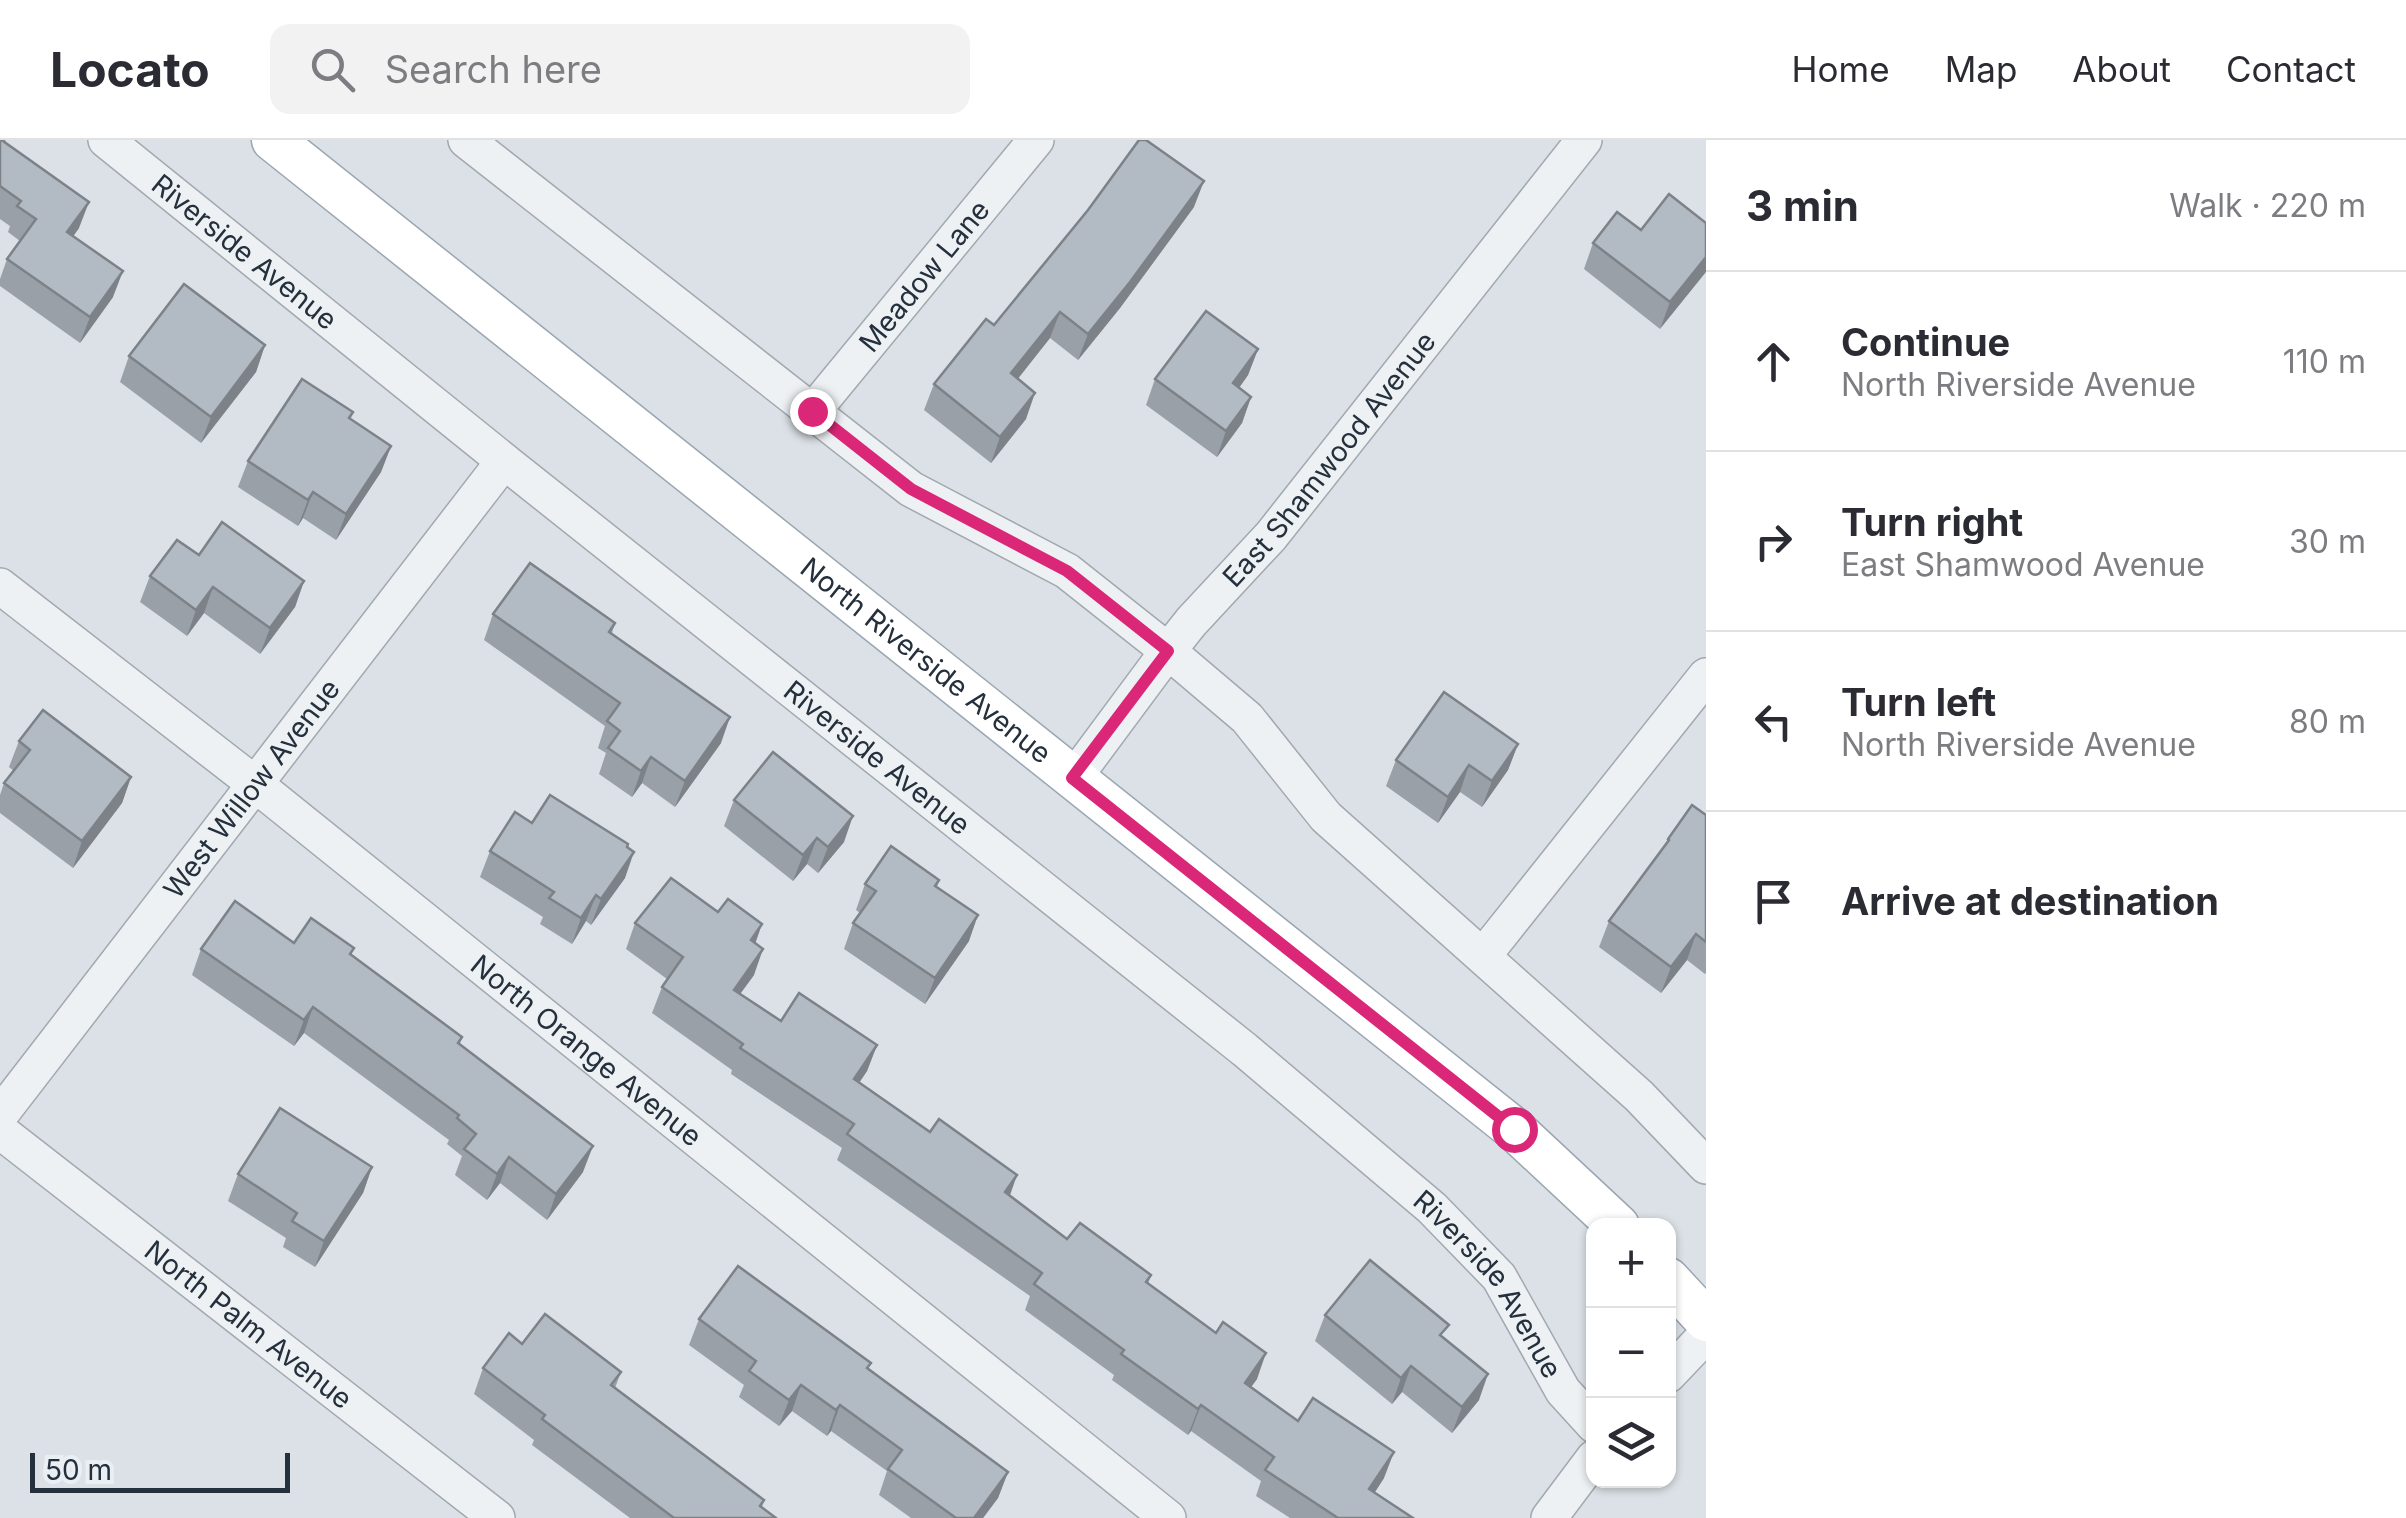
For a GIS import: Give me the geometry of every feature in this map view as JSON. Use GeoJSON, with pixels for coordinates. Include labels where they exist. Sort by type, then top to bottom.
{"type":"FeatureCollection","features":[{"type":"Feature","properties":{"kind":"main road","name":"North Riverside Avenue"},"geometry":{"type":"LineString","coordinates":[[273,140],[1514,1129],[1609,1218]]}},
{"type":"Feature","properties":{"kind":"main road"},"geometry":{"type":"LineString","coordinates":[[1676,1288],[1706,1320]]}},
{"type":"Feature","properties":{"kind":"street","name":"Riverside Avenue"},"geometry":{"type":"LineString","coordinates":[[106,140],[1244,1050],[1432,1208],[1499,1277],[1563,1391],[1586,1416]]}},
{"type":"Feature","properties":{"kind":"street"},"geometry":{"type":"LineString","coordinates":[[466,140],[911,489],[1067,571],[1168,651],[1247,718],[1326,817],[1640,1096],[1706,1166]]}},
{"type":"Feature","properties":{"kind":"street","name":"Meadow Lane"},"geometry":{"type":"LineString","coordinates":[[812,411],[1036,140]]}},
{"type":"Feature","properties":{"kind":"street","name":"East Shamwood Avenue"},"geometry":{"type":"LineString","coordinates":[[1072,778],[1191,622],[1271,536],[1584,140]]}},
{"type":"Feature","properties":{"kind":"street","name":"West Willow Avenue"},"geometry":{"type":"LineString","coordinates":[[0,1116],[504,461]]}},
{"type":"Feature","properties":{"kind":"street","name":"North Orange Avenue"},"geometry":{"type":"LineString","coordinates":[[0,586],[255,784],[1168,1518]]}},
{"type":"Feature","properties":{"kind":"street"},"geometry":{"type":"LineString","coordinates":[[1483,956],[1706,676]]}},
{"type":"Feature","properties":{"kind":"street","name":"North Palm Avenue"},"geometry":{"type":"LineString","coordinates":[[0,1131],[497,1518]]}},
{"type":"Feature","properties":{"kind":"street"},"geometry":{"type":"LineString","coordinates":[[1676,1367],[1706,1335]]}},
{"type":"Feature","properties":{"kind":"street"},"geometry":{"type":"LineString","coordinates":[[1549,1518],[1586,1469]]}},
{"type":"Feature","properties":{"kind":"building"},"geometry":{"type":"Polygon","coordinates":[[[0,140],[89,202],[67,232],[123,271],[90,317],[7,259],[36,219],[17,206],[21,201],[0,186],[0,140]]]}},
{"type":"Feature","properties":{"kind":"building"},"geometry":{"type":"Polygon","coordinates":[[[1139,140],[1146,140],[1204,181],[1088,334],[1060,312],[1011,373],[1035,393],[1000,437],[934,384],[986,319],[994,325],[1088,210],[1139,140]]]}},
{"type":"Feature","properties":{"kind":"building"},"geometry":{"type":"Polygon","coordinates":[[[1669,194],[1706,223],[1706,257],[1670,302],[1593,243],[1617,212],[1641,230],[1669,194]]]}},
{"type":"Feature","properties":{"kind":"building"},"geometry":{"type":"Polygon","coordinates":[[[184,284],[265,345],[211,417],[129,356],[184,284]]]}},
{"type":"Feature","properties":{"kind":"building"},"geometry":{"type":"Polygon","coordinates":[[[1206,311],[1258,349],[1233,383],[1251,397],[1226,431],[1155,379],[1206,311]]]}},
{"type":"Feature","properties":{"kind":"building"},"geometry":{"type":"Polygon","coordinates":[[[302,379],[353,412],[349,418],[391,446],[346,514],[313,492],[308,500],[248,461],[302,379]]]}},
{"type":"Feature","properties":{"kind":"building"},"geometry":{"type":"Polygon","coordinates":[[[222,522],[304,581],[270,628],[213,587],[196,610],[150,576],[177,540],[199,555],[222,522]]]}},
{"type":"Feature","properties":{"kind":"building"},"geometry":{"type":"Polygon","coordinates":[[[530,563],[615,623],[609,632],[730,717],[685,781],[651,757],[641,771],[608,748],[620,731],[607,721],[620,703],[493,614],[530,563]]]}},
{"type":"Feature","properties":{"kind":"building"},"geometry":{"type":"Polygon","coordinates":[[[1444,692],[1518,744],[1492,781],[1469,765],[1448,797],[1396,760],[1444,692]]]}},
{"type":"Feature","properties":{"kind":"building"},"geometry":{"type":"Polygon","coordinates":[[[43,710],[131,777],[82,841],[4,783],[30,750],[19,741],[43,710]]]}},
{"type":"Feature","properties":{"kind":"building"},"geometry":{"type":"Polygon","coordinates":[[[773,752],[853,816],[828,847],[817,838],[803,855],[734,800],[773,752]]]}},
{"type":"Feature","properties":{"kind":"building"},"geometry":{"type":"Polygon","coordinates":[[[550,795],[628,844],[634,852],[601,899],[596,895],[581,918],[549,898],[554,892],[490,851],[515,812],[532,823],[550,795]]]}},
{"type":"Feature","properties":{"kind":"building"},"geometry":{"type":"Polygon","coordinates":[[[1692,805],[1706,815],[1706,942],[1696,934],[1671,967],[1609,921],[1692,805]]]}},
{"type":"Feature","properties":{"kind":"building"},"geometry":{"type":"Polygon","coordinates":[[[891,846],[939,880],[935,886],[978,915],[935,978],[853,923],[876,891],[865,884],[891,846]]]}},
{"type":"Feature","properties":{"kind":"building"},"geometry":{"type":"Polygon","coordinates":[[[671,878],[718,912],[728,899],[762,924],[751,940],[763,949],[734,990],[781,1021],[799,993],[877,1045],[854,1079],[930,1132],[939,1119],[1017,1175],[1005,1192],[1067,1239],[1080,1223],[1151,1275],[1146,1282],[1216,1333],[1223,1322],[1266,1353],[1245,1383],[1298,1421],[1313,1398],[1394,1452],[1369,1489],[1413,1518],[1338,1518],[1265,1470],[1274,1457],[1121,1354],[1124,1350],[1034,1284],[1042,1273],[847,1134],[854,1124],[740,1048],[743,1044],[662,987],[683,957],[635,923],[671,878]]]}},
{"type":"Feature","properties":{"kind":"building"},"geometry":{"type":"Polygon","coordinates":[[[235,901],[294,943],[311,918],[354,948],[350,954],[462,1037],[458,1043],[593,1146],[556,1194],[509,1157],[497,1174],[464,1149],[476,1134],[457,1118],[459,1115],[313,1007],[304,1020],[201,949],[235,901]]]}},
{"type":"Feature","properties":{"kind":"building"},"geometry":{"type":"Polygon","coordinates":[[[280,1108],[372,1167],[324,1241],[292,1221],[297,1213],[238,1174],[280,1108]]]}},
{"type":"Feature","properties":{"kind":"building"},"geometry":{"type":"Polygon","coordinates":[[[1370,1260],[1449,1325],[1440,1335],[1488,1374],[1462,1407],[1411,1366],[1401,1378],[1325,1315],[1370,1260]]]}},
{"type":"Feature","properties":{"kind":"building"},"geometry":{"type":"Polygon","coordinates":[[[738,1266],[871,1363],[867,1368],[1008,1472],[974,1518],[956,1518],[888,1469],[902,1450],[840,1405],[836,1410],[801,1385],[789,1400],[749,1371],[756,1361],[699,1319],[738,1266]]]}},
{"type":"Feature","properties":{"kind":"building"},"geometry":{"type":"Polygon","coordinates":[[[545,1314],[621,1372],[611,1385],[764,1500],[760,1506],[776,1518],[674,1518],[542,1419],[545,1415],[483,1368],[509,1333],[522,1344],[545,1314]]]}},
{"type":"Feature","properties":{"kind":"route"},"geometry":{"type":"LineString","coordinates":[[812,411],[911,489],[1067,571],[1168,651],[1072,778],[1514,1129]]}}]}
